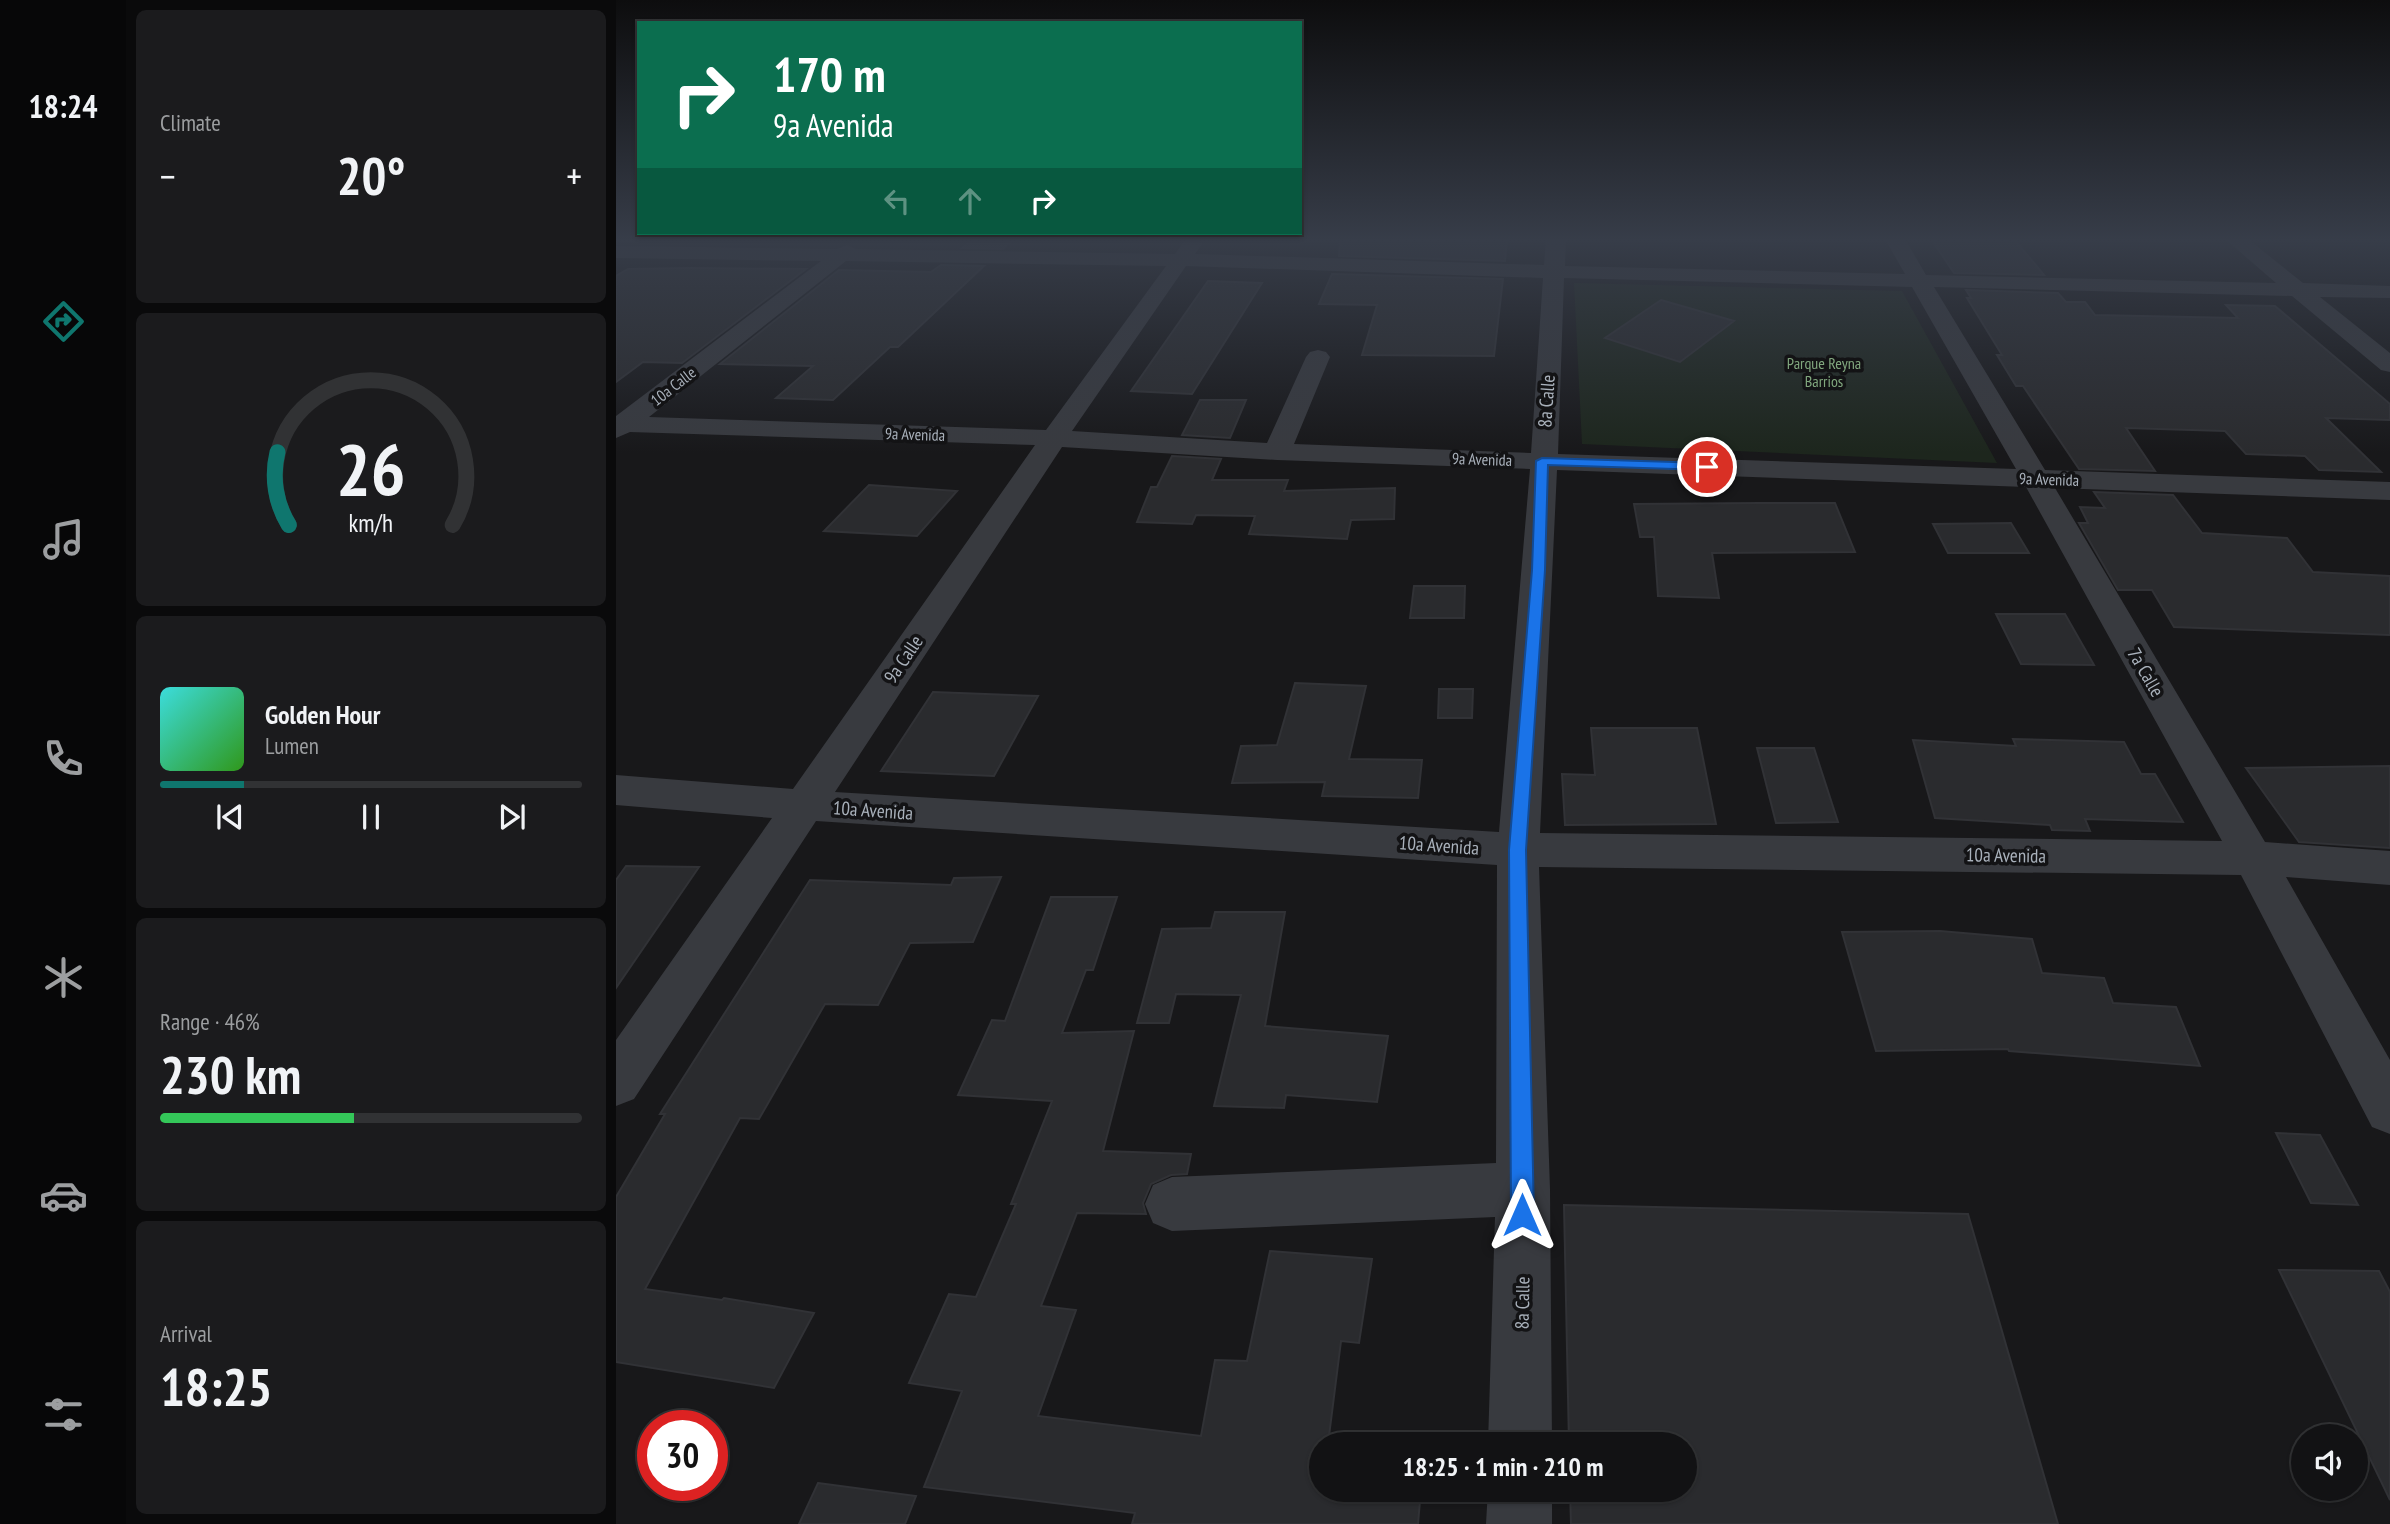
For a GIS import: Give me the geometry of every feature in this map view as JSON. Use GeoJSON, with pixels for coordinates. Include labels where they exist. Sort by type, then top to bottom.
{"type":"FeatureCollection","features":[{"type":"Feature","properties":{"kind":"street","name":"10a Calle"},"geometry":{"type":"LineString","coordinates":[[619,426],[771,310]]}},
{"type":"Feature","properties":{"kind":"street","name":"9a Calle"},"geometry":{"type":"LineString","coordinates":[[616,1082],[1054,438],[1145,310]]}},
{"type":"Feature","properties":{"kind":"street","name":"8a Calle"},"geometry":{"type":"LineString","coordinates":[[1520,1432],[1523,1189],[1518,850],[1538,570],[1552,310]]}},
{"type":"Feature","properties":{"kind":"street","name":"7a Calle"},"geometry":{"type":"LineString","coordinates":[[1936,310],[2253,858],[2390,1109]]}},
{"type":"Feature","properties":{"kind":"street"},"geometry":{"type":"LineString","coordinates":[[2323,310],[2390,365]]}},
{"type":"Feature","properties":{"kind":"street"},"geometry":{"type":"LineString","coordinates":[[1277,452],[1318,357]]}},
{"type":"Feature","properties":{"kind":"street","name":"9a Avenida"},"geometry":{"type":"LineString","coordinates":[[619,426],[1054,438],[1277,452],[2390,491]]}},
{"type":"Feature","properties":{"kind":"street","name":"10a Avenida"},"geometry":{"type":"LineString","coordinates":[[616,790],[802,806],[1518,850],[2253,858],[2390,868]]}},
{"type":"Feature","properties":{"kind":"street"},"geometry":{"type":"LineString","coordinates":[[1172,1204],[1523,1189]]}},
{"type":"Feature","properties":{"kind":"street"},"geometry":{"type":"LineString","coordinates":[[1519,1524],[1520,1502]]}},
{"type":"Feature","properties":{"kind":"green space","name":"Parque Reyna Barrios"},"geometry":{"type":"Polygon","coordinates":[[[1575,310],[1913,310],[1997,463],[1582,444],[1575,310]]]}},
{"type":"Feature","properties":{"kind":"building"},"geometry":{"type":"Polygon","coordinates":[[[616,310],[752,310],[682,363],[643,362],[616,382],[616,310]]]}},
{"type":"Feature","properties":{"kind":"building"},"geometry":{"type":"Polygon","coordinates":[[[788,310],[937,310],[898,347],[890,347],[833,400],[776,398],[813,366],[720,364],[788,310]]]}},
{"type":"Feature","properties":{"kind":"building"},"geometry":{"type":"Polygon","coordinates":[[[1188,310],[1245,310],[1192,394],[1131,391],[1188,310]]]}},
{"type":"Feature","properties":{"kind":"building"},"geometry":{"type":"Polygon","coordinates":[[[1375,310],[1499,310],[1494,356],[1362,355],[1375,310]]]}},
{"type":"Feature","properties":{"kind":"building"},"geometry":{"type":"Polygon","coordinates":[[[1646,310],[1696,310],[1734,321],[1680,362],[1605,338],[1646,310]]]}},
{"type":"Feature","properties":{"kind":"building"},"geometry":{"type":"Polygon","coordinates":[[[1974,310],[2091,310],[2095,315],[2238,318],[2231,310],[2280,310],[2390,404],[2390,420],[2326,418],[2381,472],[2319,470],[2305,456],[2246,454],[2225,431],[2126,428],[2155,471],[2079,469],[2023,386],[2016,386],[1997,355],[2002,355],[1974,310]]]}},
{"type":"Feature","properties":{"kind":"building"},"geometry":{"type":"Polygon","coordinates":[[[1200,400],[1246,400],[1230,438],[1182,435],[1200,400]]]}},
{"type":"Feature","properties":{"kind":"building"},"geometry":{"type":"Polygon","coordinates":[[[1172,456],[1221,459],[1212,480],[1288,480],[1284,491],[1395,488],[1394,519],[1351,520],[1347,539],[1249,534],[1255,516],[1196,515],[1192,524],[1137,522],[1151,487],[1157,487],[1172,456]]]}},
{"type":"Feature","properties":{"kind":"building"},"geometry":{"type":"Polygon","coordinates":[[[869,485],[957,491],[917,536],[824,531],[869,485]]]}},
{"type":"Feature","properties":{"kind":"building"},"geometry":{"type":"Polygon","coordinates":[[[2094,492],[2173,495],[2202,533],[2287,538],[2313,572],[2390,576],[2390,635],[2174,627],[2152,590],[2118,590],[2079,523],[2088,523],[2080,507],[2105,508],[2094,492]]]}},
{"type":"Feature","properties":{"kind":"building"},"geometry":{"type":"Polygon","coordinates":[[[1835,503],[1855,552],[1712,553],[1719,598],[1658,596],[1654,537],[1640,537],[1634,504],[1835,503]]]}},
{"type":"Feature","properties":{"kind":"building"},"geometry":{"type":"Polygon","coordinates":[[[2011,523],[2029,553],[1948,553],[1933,524],[2011,523]]]}},
{"type":"Feature","properties":{"kind":"building"},"geometry":{"type":"Polygon","coordinates":[[[1414,586],[1465,586],[1464,618],[1410,618],[1414,586]]]}},
{"type":"Feature","properties":{"kind":"building"},"geometry":{"type":"Polygon","coordinates":[[[1996,614],[2065,614],[2094,665],[2021,664],[1996,614]]]}},
{"type":"Feature","properties":{"kind":"building"},"geometry":{"type":"Polygon","coordinates":[[[1295,683],[1366,686],[1349,759],[1422,760],[1418,798],[1322,796],[1325,782],[1232,783],[1241,746],[1277,745],[1295,683]]]}},
{"type":"Feature","properties":{"kind":"building"},"geometry":{"type":"Polygon","coordinates":[[[1439,689],[1473,689],[1472,718],[1438,718],[1439,689]]]}},
{"type":"Feature","properties":{"kind":"building"},"geometry":{"type":"Polygon","coordinates":[[[933,692],[1038,696],[994,776],[881,771],[933,692]]]}},
{"type":"Feature","properties":{"kind":"building"},"geometry":{"type":"Polygon","coordinates":[[[1591,728],[1697,728],[1716,824],[1565,825],[1562,774],[1595,775],[1591,728]]]}},
{"type":"Feature","properties":{"kind":"building"},"geometry":{"type":"Polygon","coordinates":[[[2013,739],[2124,742],[2141,774],[2155,774],[2183,822],[2085,819],[2090,831],[2052,830],[2050,825],[1935,818],[1913,740],[2016,746],[2013,739]]]}},
{"type":"Feature","properties":{"kind":"building"},"geometry":{"type":"Polygon","coordinates":[[[1757,748],[1814,748],[1838,822],[1776,823],[1757,748]]]}},
{"type":"Feature","properties":{"kind":"building"},"geometry":{"type":"Polygon","coordinates":[[[2390,766],[2390,848],[2299,842],[2246,768],[2390,766]]]}},
{"type":"Feature","properties":{"kind":"building"},"geometry":{"type":"Polygon","coordinates":[[[626,866],[699,867],[616,988],[616,880],[626,866]]]}},
{"type":"Feature","properties":{"kind":"building"},"geometry":{"type":"Polygon","coordinates":[[[1001,877],[973,942],[910,943],[878,1005],[825,1004],[759,1119],[740,1118],[645,1289],[722,1300],[724,1298],[814,1313],[774,1388],[616,1362],[616,1197],[665,1114],[660,1114],[810,880],[951,885],[954,878],[1001,877]]]}},
{"type":"Feature","properties":{"kind":"building"},"geometry":{"type":"Polygon","coordinates":[[[1051,897],[1117,897],[1093,970],[1086,970],[1062,1033],[1134,1031],[1103,1151],[1191,1154],[1187,1174],[1171,1175],[1151,1184],[1143,1203],[1146,1214],[1077,1213],[1041,1306],[1076,1310],[1038,1416],[1201,1436],[1215,1360],[1247,1361],[1270,1251],[1372,1259],[1359,1343],[1341,1341],[1330,1432],[1309,1432],[1309,1502],[1420,1502],[1418,1524],[1132,1524],[1135,1513],[924,1487],[962,1391],[909,1383],[949,1294],[976,1297],[1016,1204],[1011,1204],[1052,1101],[958,1095],[992,1020],[1005,1021],[1051,897]]]}},
{"type":"Feature","properties":{"kind":"building"},"geometry":{"type":"Polygon","coordinates":[[[1215,912],[1285,912],[1265,1026],[1388,1036],[1377,1102],[1286,1095],[1284,1108],[1214,1106],[1241,995],[1176,994],[1169,1023],[1137,1023],[1162,929],[1211,928],[1215,912]]]}},
{"type":"Feature","properties":{"kind":"building"},"geometry":{"type":"Polygon","coordinates":[[[1940,931],[2032,939],[2042,973],[2104,978],[2113,1003],[2176,1007],[2200,1066],[2008,1049],[1876,1051],[1842,932],[1940,931]]]}},
{"type":"Feature","properties":{"kind":"building"},"geometry":{"type":"Polygon","coordinates":[[[2276,1133],[2320,1135],[2358,1205],[2311,1203],[2276,1133]]]}},
{"type":"Feature","properties":{"kind":"building"},"geometry":{"type":"Polygon","coordinates":[[[1564,1205],[1968,1214],[2058,1524],[1571,1524],[1570,1502],[1697,1502],[1697,1432],[1569,1432],[1564,1205]]]}},
{"type":"Feature","properties":{"kind":"building"},"geometry":{"type":"Polygon","coordinates":[[[2279,1270],[2379,1271],[2390,1292],[2390,1500],[2368,1454],[2368,1424],[2353,1424],[2279,1270]]]}},
{"type":"Feature","properties":{"kind":"building"},"geometry":{"type":"Polygon","coordinates":[[[818,1483],[916,1496],[905,1524],[799,1524],[818,1483]]]}},
{"type":"Feature","properties":{"kind":"route"},"geometry":{"type":"LineString","coordinates":[[1522,1215],[1518,850],[1538,570],[1542,461],[1707,467]]}}]}
